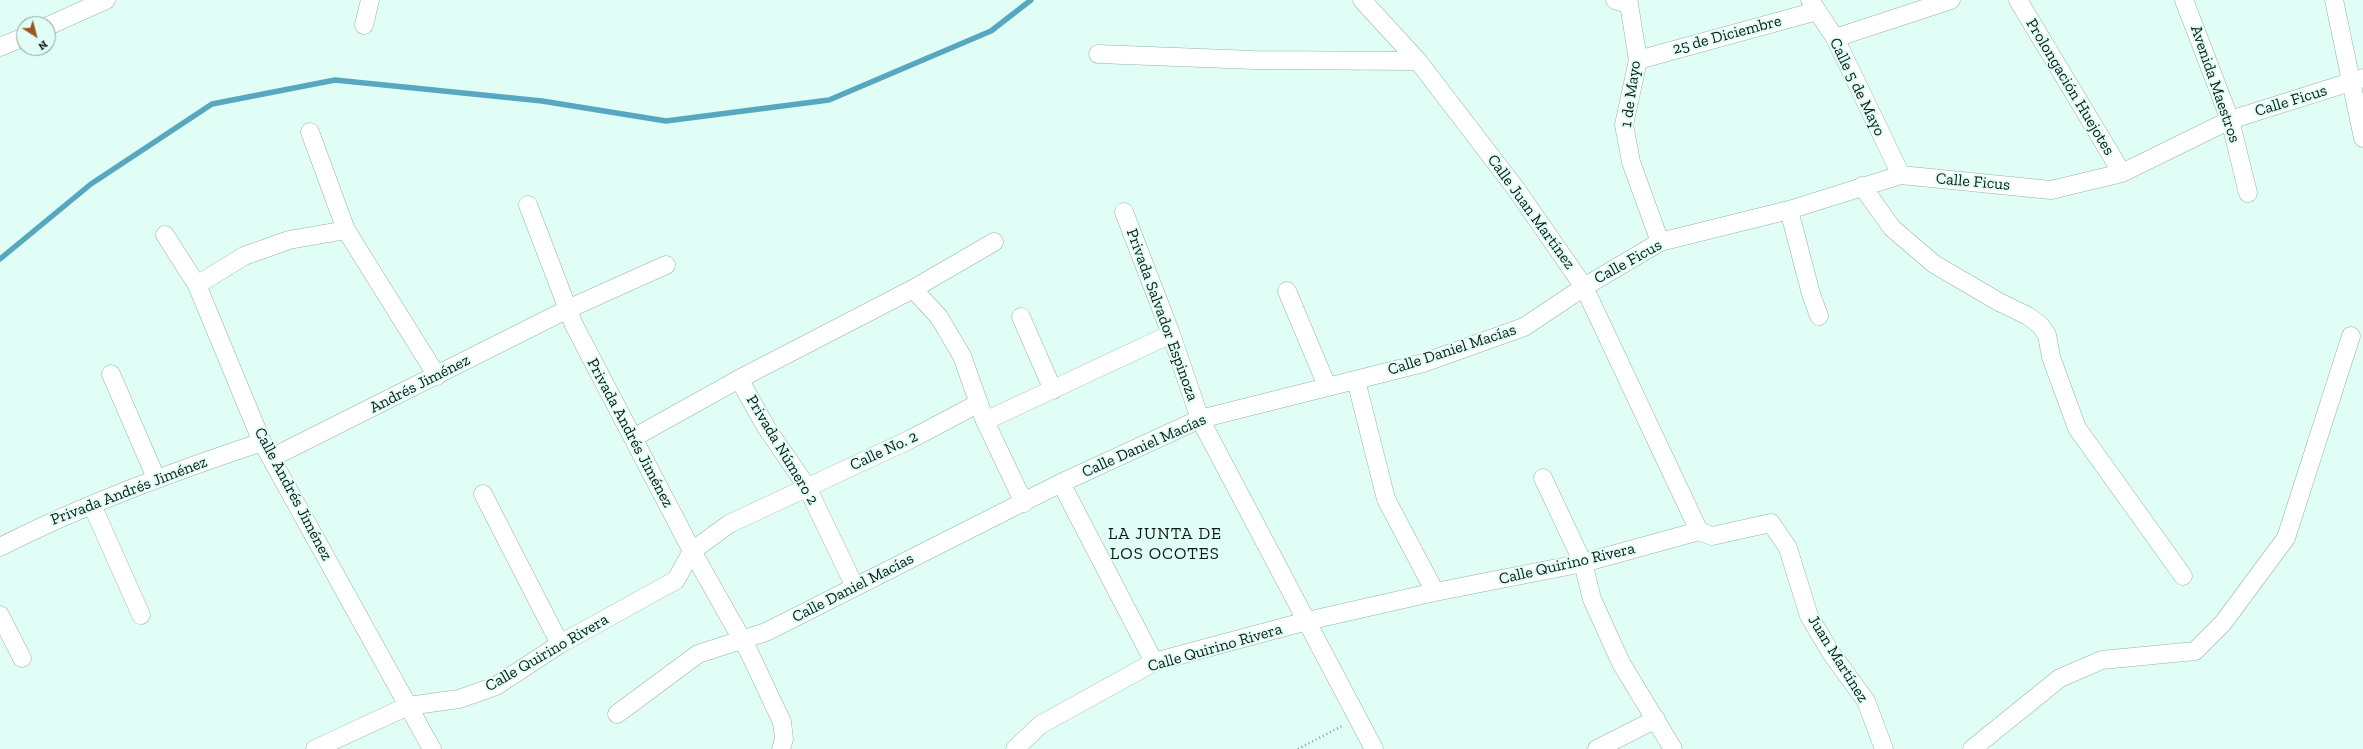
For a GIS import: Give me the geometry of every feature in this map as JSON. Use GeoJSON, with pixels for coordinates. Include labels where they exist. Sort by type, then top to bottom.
{"type":"FeatureCollection","features":[{"type":"Feature","properties":{"kind":"street"},"geometry":{"type":"LineString","coordinates":[[56,22],[106,0]]}},
{"type":"Feature","properties":{"kind":"street"},"geometry":{"type":"LineString","coordinates":[[364,25],[370,0]]}},
{"type":"Feature","properties":{"kind":"street","name":"Calle Juan Martínez"},"geometry":{"type":"LineString","coordinates":[[1362,0],[1418,61],[1516,189],[1584,287],[1699,532]]}},
{"type":"Feature","properties":{"kind":"street","name":"1 de Mayo"},"geometry":{"type":"LineString","coordinates":[[1615,0],[1629,4],[1638,60],[1624,124],[1631,162],[1660,242]]}},
{"type":"Feature","properties":{"kind":"street"},"geometry":{"type":"LineString","coordinates":[[1835,38],[1950,0]]}},
{"type":"Feature","properties":{"kind":"street","name":"Prolongación Huejotes"},"geometry":{"type":"LineString","coordinates":[[2018,0],[2122,173]]}},
{"type":"Feature","properties":{"kind":"street","name":"Avenida Maestros"},"geometry":{"type":"LineString","coordinates":[[2184,0],[2230,120],[2248,193]]}},
{"type":"Feature","properties":{"kind":"street"},"geometry":{"type":"LineString","coordinates":[[2334,0],[2358,80],[2363,138]]}},
{"type":"Feature","properties":{"kind":"street","name":"25 de Diciembre"},"geometry":{"type":"LineString","coordinates":[[1638,60],[1814,5]]}},
{"type":"Feature","properties":{"kind":"street","name":"Calle 5 de Mayo"},"geometry":{"type":"LineString","coordinates":[[1814,5],[1835,38],[1900,175]]}},
{"type":"Feature","properties":{"kind":"street"},"geometry":{"type":"LineString","coordinates":[[0,47],[16,40]]}},
{"type":"Feature","properties":{"kind":"street"},"geometry":{"type":"LineString","coordinates":[[1098,54],[1254,60],[1418,61]]}},
{"type":"Feature","properties":{"kind":"street","name":"Calle Ficus"},"geometry":{"type":"LineString","coordinates":[[1584,287],[1660,242],[1789,210],[1900,175],[2051,190],[2122,173],[2230,120],[2358,80]]}},
{"type":"Feature","properties":{"kind":"street"},"geometry":{"type":"LineString","coordinates":[[310,132],[346,230],[437,376]]}},
{"type":"Feature","properties":{"kind":"street"},"geometry":{"type":"LineString","coordinates":[[1862,186],[1892,228],[1934,264],[1999,302],[2028,316],[2040,325],[2047,334],[2051,357],[2077,428],[2183,576]]}},
{"type":"Feature","properties":{"kind":"street","name":"Privada Andrés Jiménez"},"geometry":{"type":"LineString","coordinates":[[528,205],[574,325],[692,551],[745,645]]}},
{"type":"Feature","properties":{"kind":"street"},"geometry":{"type":"LineString","coordinates":[[1789,210],[1810,294],[1819,316]]}},
{"type":"Feature","properties":{"kind":"street","name":"Privada Salvador Espinoza"},"geometry":{"type":"LineString","coordinates":[[1124,212],[1171,334],[1200,419],[1374,749]]}},
{"type":"Feature","properties":{"kind":"street"},"geometry":{"type":"LineString","coordinates":[[197,285],[244,256],[289,240],[346,230]]}},
{"type":"Feature","properties":{"kind":"street","name":"Calle Andrés Jiménez"},"geometry":{"type":"LineString","coordinates":[[165,234],[197,285],[262,442],[432,749]]}},
{"type":"Feature","properties":{"kind":"street"},"geometry":{"type":"LineString","coordinates":[[633,438],[739,380],[913,289],[994,242]]}},
{"type":"Feature","properties":{"kind":"street","name":"Andrés Jiménez"},"geometry":{"type":"LineString","coordinates":[[271,458],[568,309],[666,264]]}},
{"type":"Feature","properties":{"kind":"street","name":"Calle Daniel Macías"},"geometry":{"type":"LineString","coordinates":[[617,714],[698,654],[745,645],[766,632],[1061,483],[1200,419],[1327,386],[1424,363],[1524,326],[1584,287]]}},
{"type":"Feature","properties":{"kind":"street"},"geometry":{"type":"LineString","coordinates":[[913,289],[939,317],[962,356],[985,421],[1024,503]]}},
{"type":"Feature","properties":{"kind":"street"},"geometry":{"type":"LineString","coordinates":[[1287,291],[1327,386]]}},
{"type":"Feature","properties":{"kind":"street"},"geometry":{"type":"LineString","coordinates":[[1021,317],[1053,390]]}},
{"type":"Feature","properties":{"kind":"street"},"geometry":{"type":"LineString","coordinates":[[985,421],[1171,334]]}},
{"type":"Feature","properties":{"kind":"street"},"geometry":{"type":"LineString","coordinates":[[1972,749],[2060,678],[2102,660],[2196,651],[2223,624],[2286,538],[2351,336]]}},
{"type":"Feature","properties":{"kind":"street"},"geometry":{"type":"LineString","coordinates":[[111,374],[156,478]]}},
{"type":"Feature","properties":{"kind":"street","name":"Privada Número 2"},"geometry":{"type":"LineString","coordinates":[[739,380],[766,427],[807,487],[855,587]]}},
{"type":"Feature","properties":{"kind":"street"},"geometry":{"type":"LineString","coordinates":[[1356,380],[1386,499],[1435,592]]}},
{"type":"Feature","properties":{"kind":"street","name":"Calle No. 2"},"geometry":{"type":"LineString","coordinates":[[692,551],[729,524],[911,439],[979,403]]}},
{"type":"Feature","properties":{"kind":"street","name":"Privada Andrés Jiménez"},"geometry":{"type":"LineString","coordinates":[[0,547],[48,522],[156,478],[262,442]]}},
{"type":"Feature","properties":{"kind":"street"},"geometry":{"type":"LineString","coordinates":[[1543,478],[1583,563],[1592,599],[1622,663],[1674,749]]}},
{"type":"Feature","properties":{"kind":"street"},"geometry":{"type":"LineString","coordinates":[[1061,483],[1154,662]]}},
{"type":"Feature","properties":{"kind":"street"},"geometry":{"type":"LineString","coordinates":[[483,494],[560,644]]}},
{"type":"Feature","properties":{"kind":"street"},"geometry":{"type":"LineString","coordinates":[[92,505],[141,615]]}},
{"type":"Feature","properties":{"kind":"street","name":"Juan Martínez"},"geometry":{"type":"LineString","coordinates":[[1699,532],[1712,536],[1771,523],[1788,548],[1809,616],[1831,653],[1866,701],[1884,749]]}},
{"type":"Feature","properties":{"kind":"street","name":"Calle Quirino Rivera"},"geometry":{"type":"LineString","coordinates":[[1015,749],[1040,726],[1154,662],[1307,621],[1435,592],[1583,563],[1699,532]]}},
{"type":"Feature","properties":{"kind":"street","name":"Calle Quirino Rivera"},"geometry":{"type":"LineString","coordinates":[[315,749],[408,706],[459,699],[496,686],[560,644],[676,580],[692,551]]}},
{"type":"Feature","properties":{"kind":"street"},"geometry":{"type":"LineString","coordinates":[[0,615],[22,658]]}},
{"type":"Feature","properties":{"kind":"street"},"geometry":{"type":"LineString","coordinates":[[745,645],[782,722],[784,739],[781,749]]}},
{"type":"Feature","properties":{"kind":"street"},"geometry":{"type":"LineString","coordinates":[[1597,749],[1656,719]]}},
{"type":"Feature","properties":{"kind":"path"},"geometry":{"type":"LineString","coordinates":[[1298,749],[1358,718]]}},
{"type":"Feature","properties":{"kind":"waterway"},"geometry":{"type":"LineString","coordinates":[[0,259],[91,184],[212,104],[335,80],[542,101],[666,121],[829,100],[991,31],[1031,0]]}},
{"type":"Feature","properties":{"kind":"district","name":"LA JUNTA DE LOS OCOTES"},"geometry":{"type":"Point","coordinates":[1165,544]}}]}
